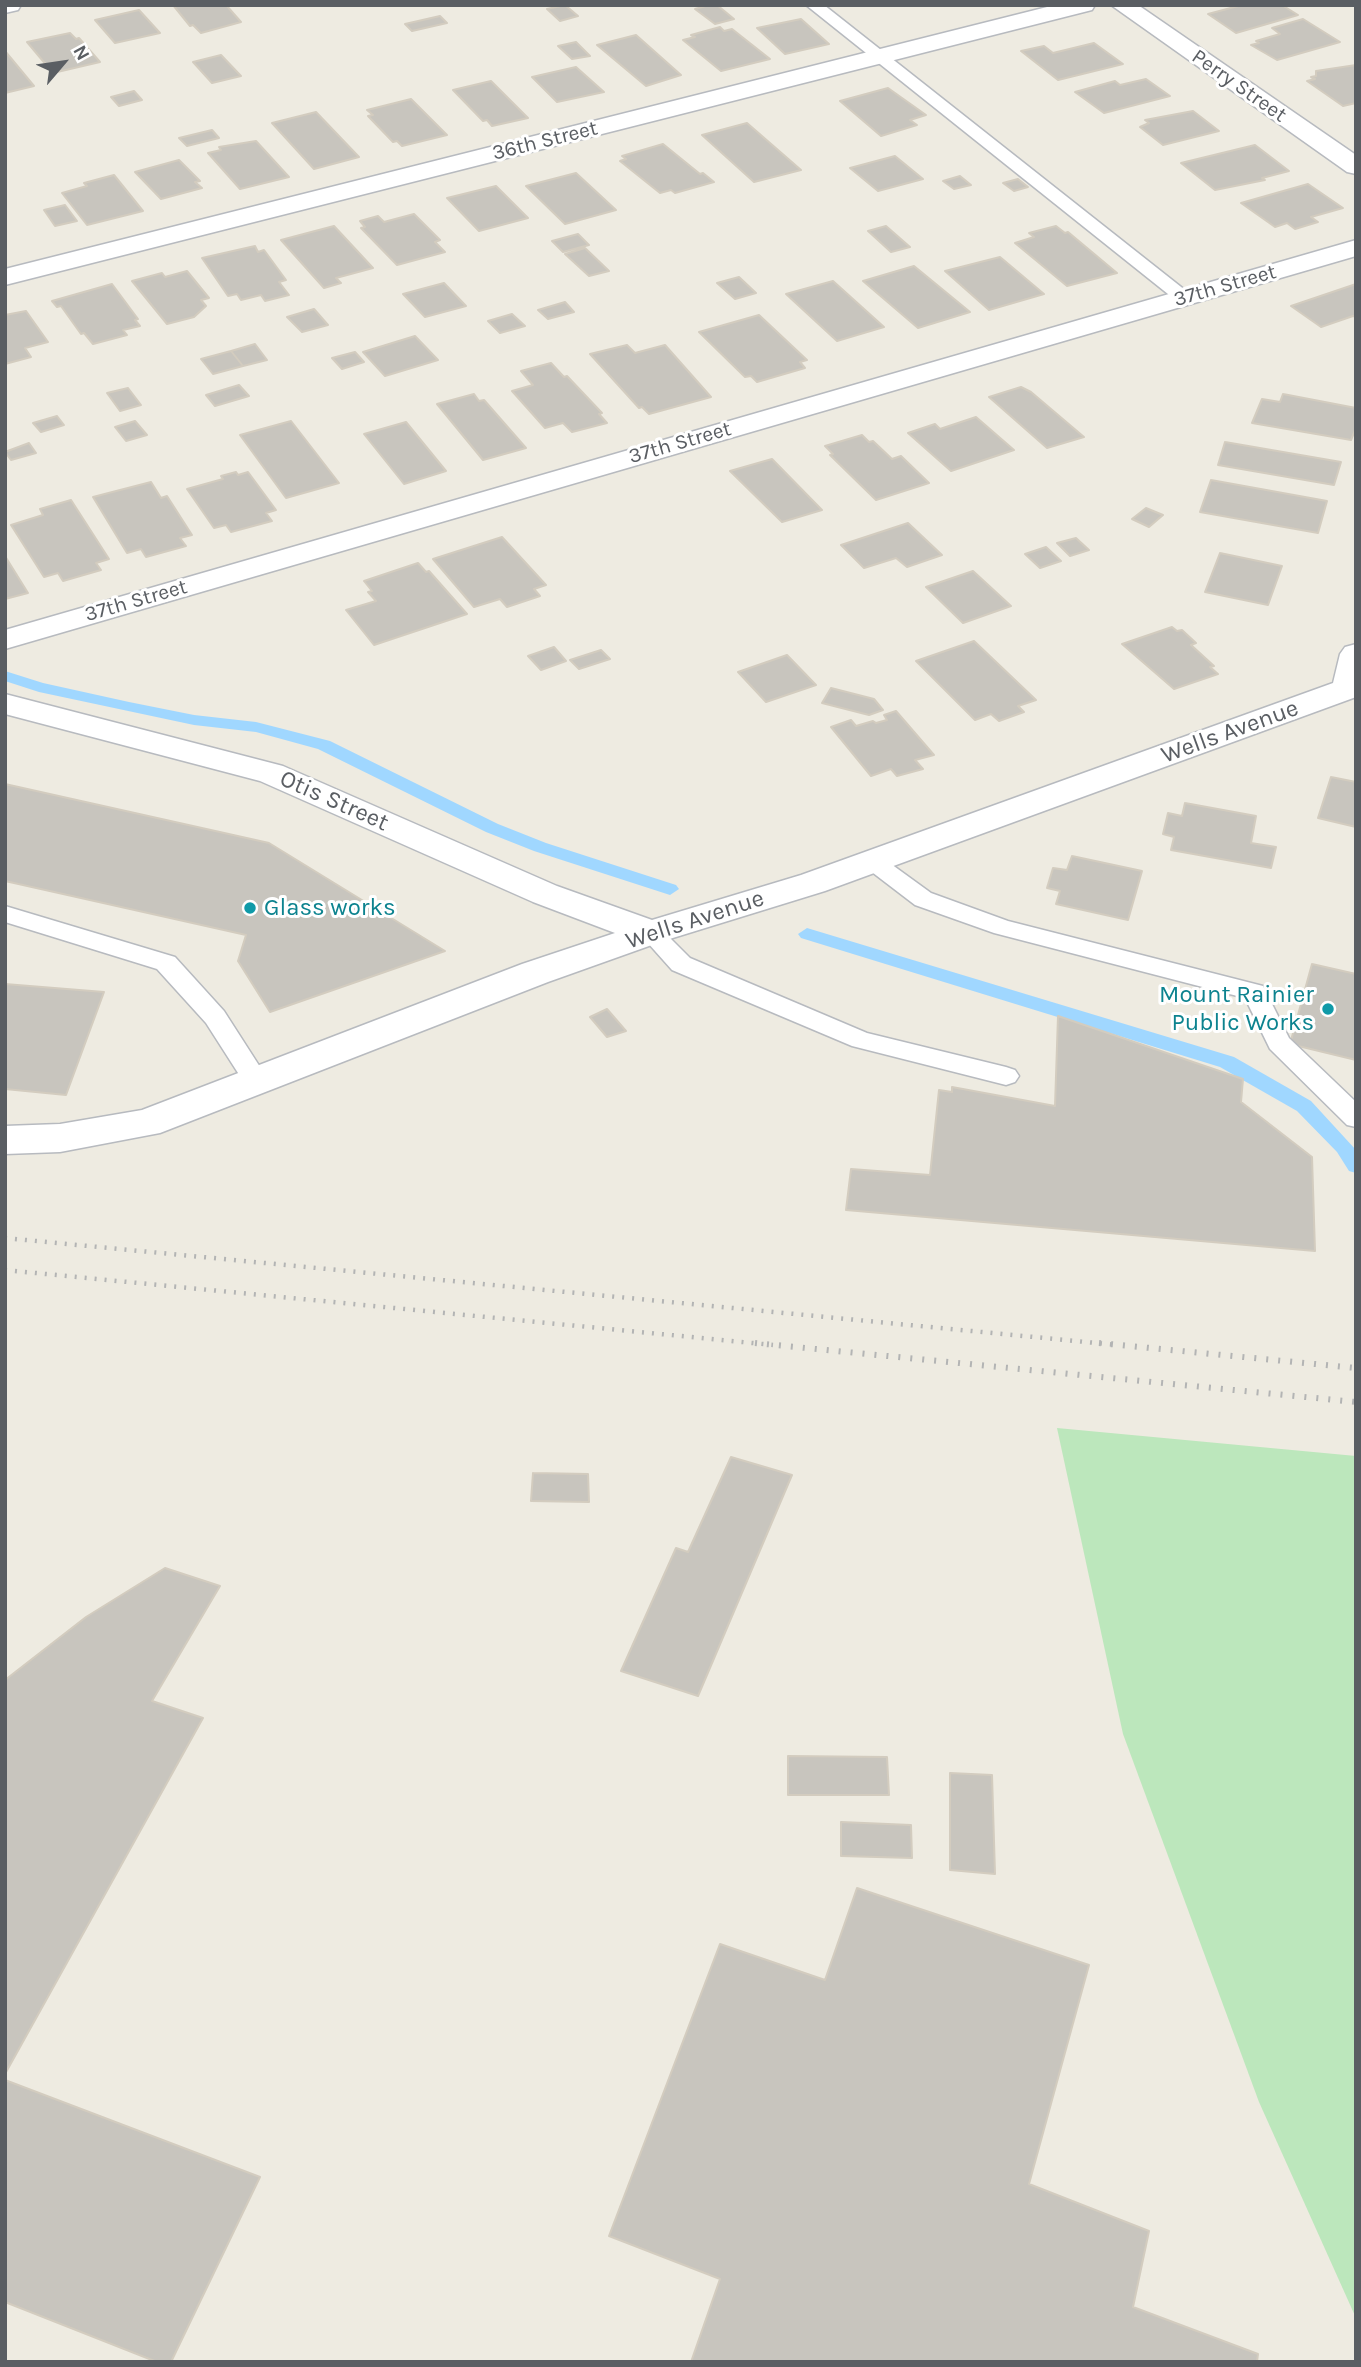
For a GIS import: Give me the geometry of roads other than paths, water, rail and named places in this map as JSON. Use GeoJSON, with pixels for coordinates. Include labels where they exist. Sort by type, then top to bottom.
{"type":"FeatureCollection","features":[{"type":"Feature","properties":{"kind":"street","name":"36th Street"},"geometry":{"type":"LineString","coordinates":[[5,277],[1084,5]]}},
{"type":"Feature","properties":{"kind":"street","name":"Perry Street"},"geometry":{"type":"LineString","coordinates":[[1122,5],[1356,167]]}},
{"type":"Feature","properties":{"kind":"street","name":"37th Street"},"geometry":{"type":"LineString","coordinates":[[5,640],[1356,248]]}},
{"type":"Feature","properties":{"kind":"street","name":"Wells Avenue"},"geometry":{"type":"LineString","coordinates":[[5,1140],[60,1138],[147,1123],[535,973],[872,862],[1347,689],[1356,654]]}},
{"type":"Feature","properties":{"kind":"street","name":"Otis Street"},"geometry":{"type":"LineString","coordinates":[[5,704],[271,773],[545,894],[651,933]]}},
{"type":"Feature","properties":{"kind":"lane"},"geometry":{"type":"LineString","coordinates":[[814,5],[1184,298]]}},
{"type":"Feature","properties":{"kind":"lane"},"geometry":{"type":"LineString","coordinates":[[872,862],[923,899],[1002,927],[1254,992],[1279,1043],[1356,1118]]}},
{"type":"Feature","properties":{"kind":"lane"},"geometry":{"type":"LineString","coordinates":[[5,914],[166,963],[215,1017],[256,1081]]}},
{"type":"Feature","properties":{"kind":"lane"},"geometry":{"type":"LineString","coordinates":[[651,933],[681,964],[860,1040],[1006,1076]]}},
{"type":"Feature","properties":{"kind":"waterway"},"geometry":{"type":"LineString","coordinates":[[5,676],[39,687],[129,707],[194,720],[256,727],[324,745],[492,828],[540,847],[670,889]]}},
{"type":"Feature","properties":{"kind":"waterway"},"geometry":{"type":"LineString","coordinates":[[807,934],[1227,1062],[1304,1106],[1344,1147],[1356,1166]]}},
{"type":"Feature","properties":{"kind":"railway"},"geometry":{"type":"LineString","coordinates":[[5,1238],[1117,1345]]}},
{"type":"Feature","properties":{"kind":"railway"},"geometry":{"type":"LineString","coordinates":[[5,1270],[773,1345]]}},
{"type":"Feature","properties":{"kind":"railway"},"geometry":{"type":"LineString","coordinates":[[755,1343],[1356,1402]]}},
{"type":"Feature","properties":{"kind":"railway"},"geometry":{"type":"LineString","coordinates":[[1099,1343],[1356,1368]]}},
{"type":"Feature","properties":{"kind":"place","name":"Glass works"},"geometry":{"type":"Point","coordinates":[250,908]}},
{"type":"Feature","properties":{"kind":"place","name":"Mount Rainier Public Works"},"geometry":{"type":"Point","coordinates":[1328,1009]}}]}
